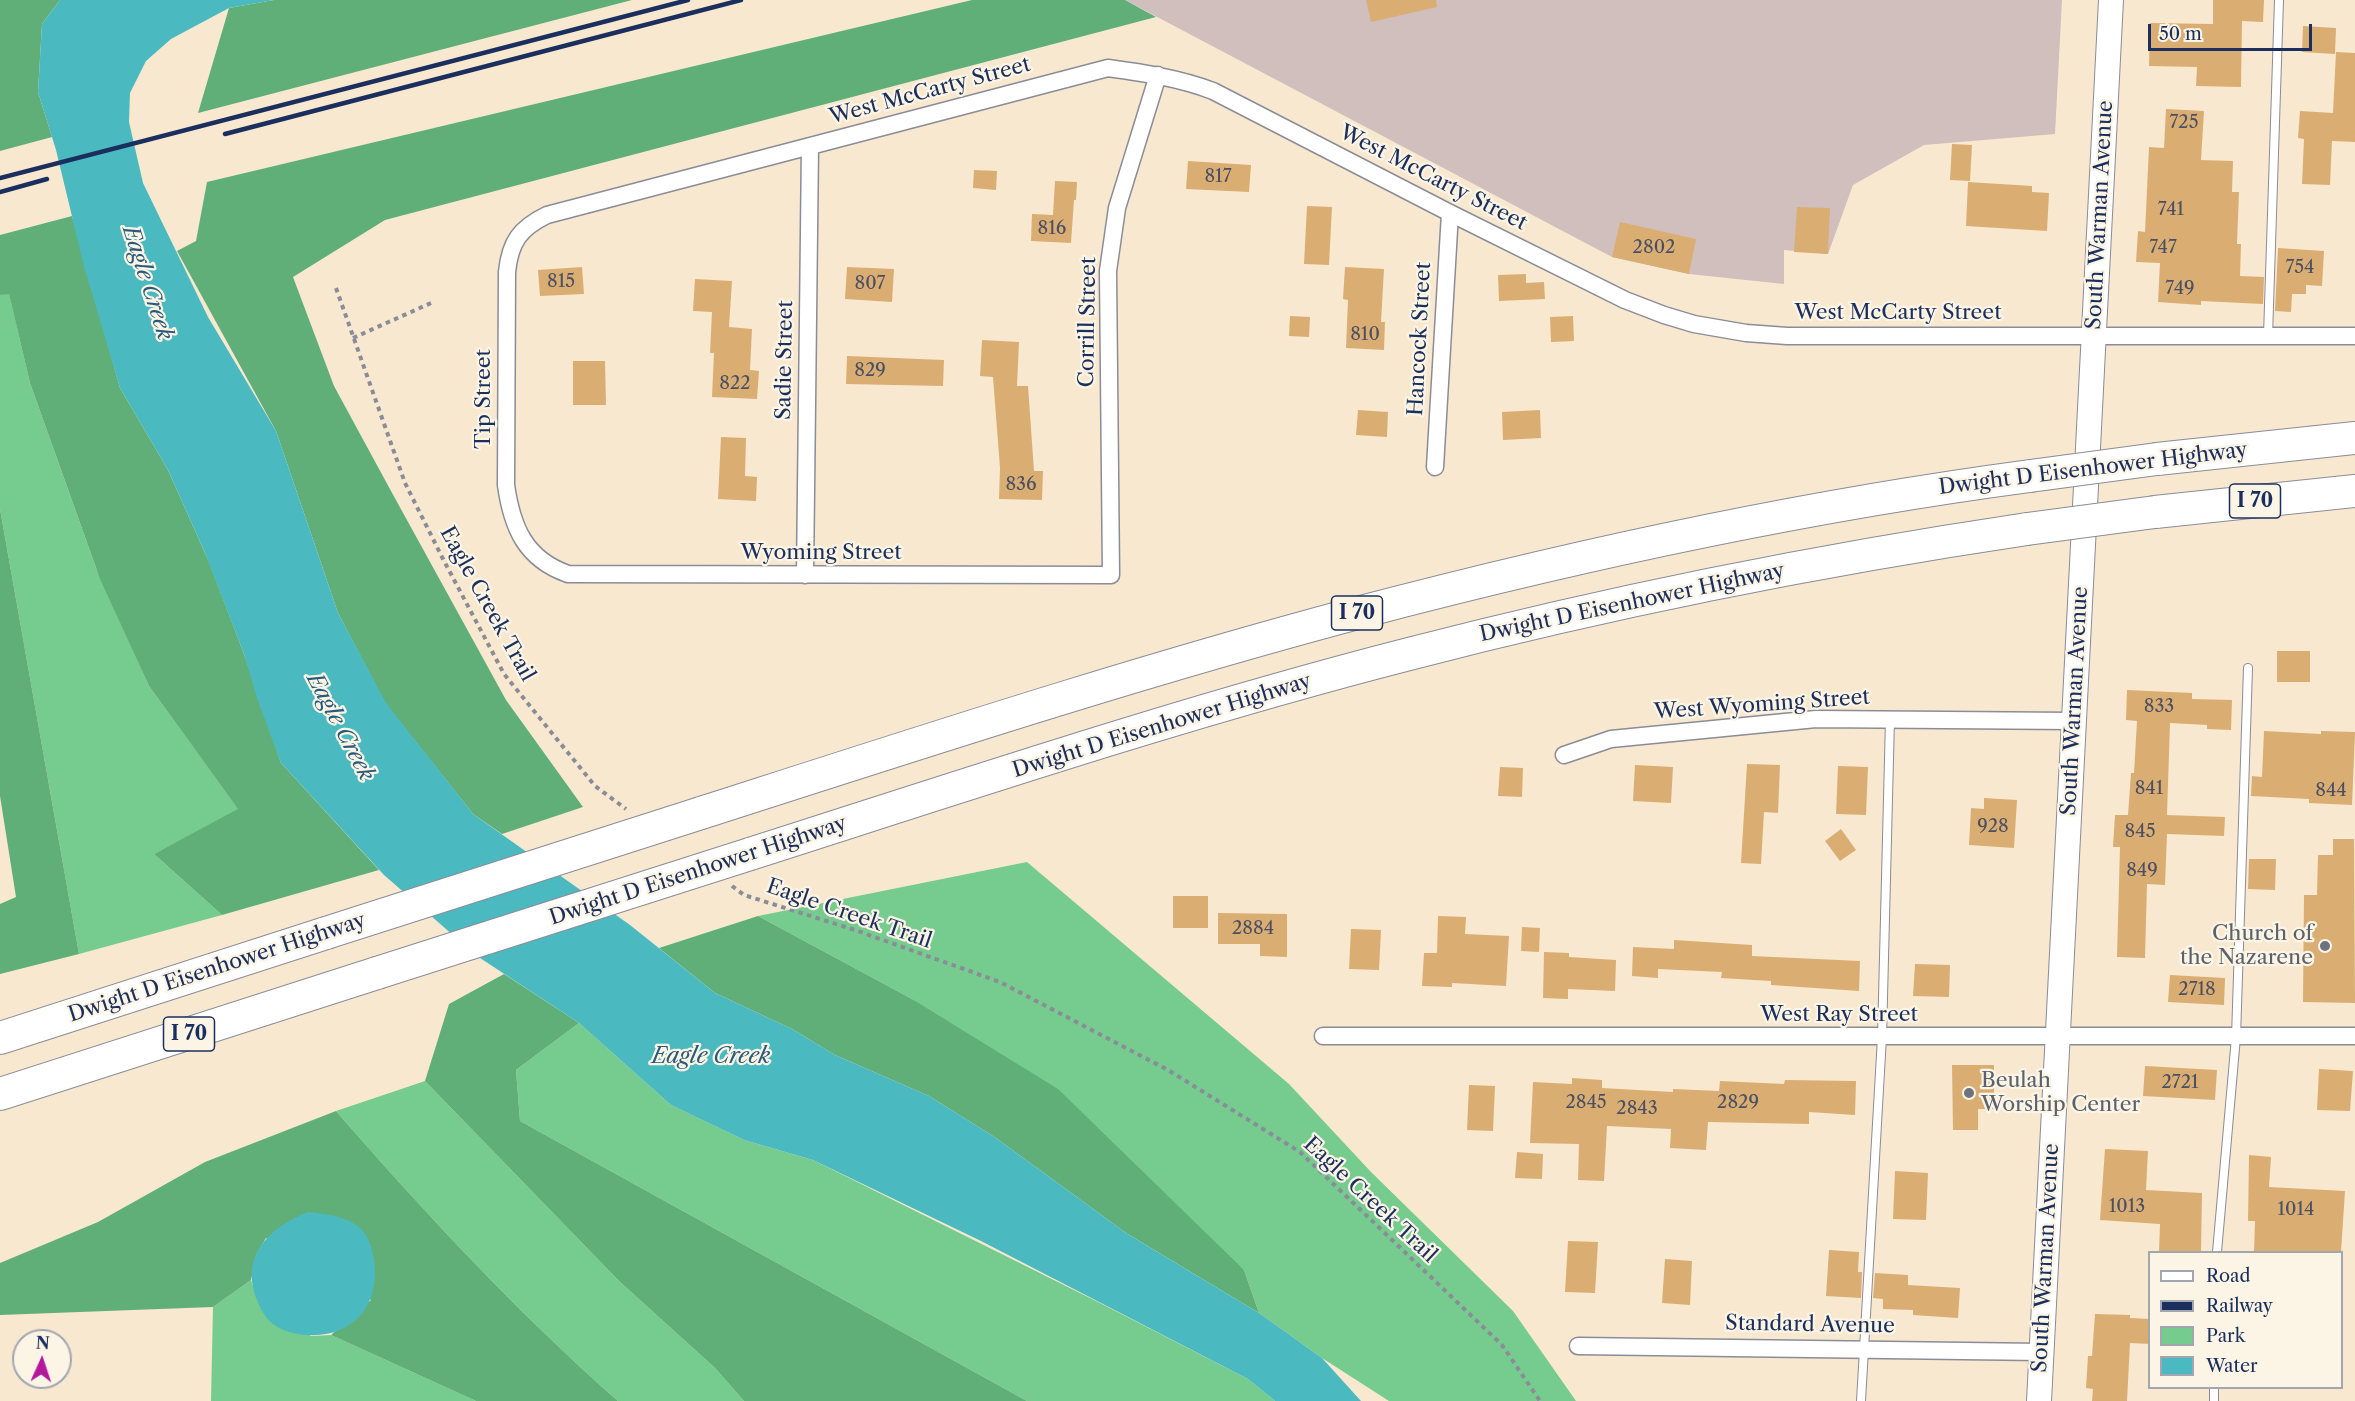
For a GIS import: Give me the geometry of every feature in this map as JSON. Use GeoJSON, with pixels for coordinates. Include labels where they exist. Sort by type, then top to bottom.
{"type":"FeatureCollection","features":[{"type":"Feature","properties":{"kind":"highway","name":"Dwight D Eisenhower Highway"},"geometry":{"type":"LineString","coordinates":[[0,1038],[701,813],[1088,692],[1371,609],[1652,542],[1864,501],[2157,459],[2355,438]]}},
{"type":"Feature","properties":{"kind":"highway","name":"Dwight D Eisenhower Highway"},"geometry":{"type":"LineString","coordinates":[[0,1094],[1161,724],[1410,654],[1566,615],[1793,568],[2027,529],[2155,512],[2355,491]]}},
{"type":"Feature","properties":{"kind":"main road","name":"South Warman Avenue"},"geometry":{"type":"LineString","coordinates":[[2039,1401],[2111,0]]}},
{"type":"Feature","properties":{"kind":"street","name":"West McCarty Street"},"geometry":{"type":"LineString","coordinates":[[518,236],[531,223],[547,215],[1108,68],[1190,82],[1213,91],[1625,300],[1664,315],[1725,330],[1787,336],[2355,336]]}},
{"type":"Feature","properties":{"kind":"street","name":"Corrill Street"},"geometry":{"type":"LineString","coordinates":[[1111,575],[1108,271],[1116,208],[1158,75]]}},
{"type":"Feature","properties":{"kind":"street","name":"Sadie Street"},"geometry":{"type":"LineString","coordinates":[[805,575],[810,146]]}},
{"type":"Feature","properties":{"kind":"street","name":"Hancock Street"},"geometry":{"type":"LineString","coordinates":[[1435,467],[1450,213]]}},
{"type":"Feature","properties":{"kind":"street","name":"Tip Street"},"geometry":{"type":"LineString","coordinates":[[518,236],[509,254],[507,272],[506,484],[510,512],[525,542],[537,556]]}},
{"type":"Feature","properties":{"kind":"street","name":"Wyoming Street"},"geometry":{"type":"LineString","coordinates":[[537,556],[551,568],[568,574],[1111,575]]}},
{"type":"Feature","properties":{"kind":"street","name":"West Wyoming Street"},"geometry":{"type":"LineString","coordinates":[[1564,755],[1611,739],[1816,720],[2074,721]]}},
{"type":"Feature","properties":{"kind":"street","name":"West Ray Street"},"geometry":{"type":"LineString","coordinates":[[1323,1036],[2355,1036]]}},
{"type":"Feature","properties":{"kind":"street","name":"Standard Avenue"},"geometry":{"type":"LineString","coordinates":[[1578,1346],[2041,1352]]}},
{"type":"Feature","properties":{"kind":"lane"},"geometry":{"type":"LineString","coordinates":[[2268,336],[2279,0]]}},
{"type":"Feature","properties":{"kind":"lane"},"geometry":{"type":"LineString","coordinates":[[2217,1251],[2236,1037],[2248,668]]}},
{"type":"Feature","properties":{"kind":"lane"},"geometry":{"type":"LineString","coordinates":[[1861,1401],[1882,1037],[1890,719]]}},
{"type":"Feature","properties":{"kind":"path","name":"Eagle Creek Trail"},"geometry":{"type":"LineString","coordinates":[[336,288],[405,483],[442,559],[504,674],[595,786],[632,813]]}},
{"type":"Feature","properties":{"kind":"path"},"geometry":{"type":"LineString","coordinates":[[353,338],[431,303]]}},
{"type":"Feature","properties":{"kind":"path","name":"Eagle Creek Trail"},"geometry":{"type":"LineString","coordinates":[[725,881],[744,894],[855,930],[1000,982],[1168,1070],[1300,1152],[1502,1345],[1540,1401]]}},
{"type":"Feature","properties":{"kind":"shaded area"},"geometry":{"type":"Polygon","coordinates":[[[1125,0],[2062,0],[2055,134],[1924,145],[1853,185],[1828,254],[1784,250],[1784,284],[1689,274],[1612,257],[1125,0]]]}},
{"type":"Feature","properties":{"kind":"green space"},"geometry":{"type":"Polygon","coordinates":[[[0,0],[60,0],[42,24],[38,92],[52,137],[0,151],[0,0]]]}},
{"type":"Feature","properties":{"kind":"green space"},"geometry":{"type":"Polygon","coordinates":[[[274,0],[632,0],[198,113],[229,8],[274,0]]]}},
{"type":"Feature","properties":{"kind":"green space"},"geometry":{"type":"Polygon","coordinates":[[[972,0],[1125,0],[1156,17],[385,220],[293,277],[334,386],[391,491],[506,700],[583,807],[502,834],[473,814],[385,703],[338,613],[276,431],[177,251],[196,241],[207,182],[972,0]]]}},
{"type":"Feature","properties":{"kind":"green space"},"geometry":{"type":"Polygon","coordinates":[[[72,216],[120,388],[168,470],[209,562],[244,654],[281,763],[379,870],[222,915],[154,854],[238,809],[149,686],[100,579],[30,383],[9,294],[0,295],[0,235],[72,216]]]}},
{"type":"Feature","properties":{"kind":"green space"},"geometry":{"type":"Polygon","coordinates":[[[9,293],[30,383],[96,568],[149,686],[239,810],[154,854],[222,915],[79,954],[0,509],[0,295],[9,293]]]}},
{"type":"Feature","properties":{"kind":"green space"},"geometry":{"type":"Polygon","coordinates":[[[0,509],[79,954],[0,974],[0,904],[16,897],[0,796],[0,509]]]}},
{"type":"Feature","properties":{"kind":"green space"},"geometry":{"type":"Polygon","coordinates":[[[1027,862],[1289,1084],[1371,1172],[1513,1311],[1576,1401],[1389,1401],[1322,1358],[1259,1313],[1244,1270],[912,999],[758,916],[1027,862]]]}},
{"type":"Feature","properties":{"kind":"green space"},"geometry":{"type":"Polygon","coordinates":[[[758,916],[912,999],[1058,1089],[1244,1270],[1259,1313],[1126,1233],[996,1138],[929,1096],[835,1055],[792,1029],[715,993],[659,948],[758,916]]]}},
{"type":"Feature","properties":{"kind":"green space"},"geometry":{"type":"Polygon","coordinates":[[[504,974],[579,1023],[516,1070],[520,1121],[1027,1401],[744,1401],[715,1368],[619,1281],[425,1081],[449,1004],[504,974]]]}},
{"type":"Feature","properties":{"kind":"green space"},"geometry":{"type":"Polygon","coordinates":[[[579,1023],[671,1105],[744,1140],[813,1160],[1248,1379],[1275,1401],[1027,1401],[520,1121],[516,1070],[579,1023]]]}},
{"type":"Feature","properties":{"kind":"green space"},"geometry":{"type":"Polygon","coordinates":[[[425,1081],[619,1281],[715,1368],[744,1401],[618,1401],[580,1367],[472,1260],[336,1111],[425,1081]]]}},
{"type":"Feature","properties":{"kind":"green space"},"geometry":{"type":"Polygon","coordinates":[[[336,1111],[472,1260],[580,1367],[618,1401],[476,1401],[331,1335],[371,1300],[266,1238],[256,1255],[251,1280],[213,1307],[0,1315],[0,1263],[98,1222],[205,1162],[336,1111]]]}},
{"type":"Feature","properties":{"kind":"green space"},"geometry":{"type":"Polygon","coordinates":[[[251,1280],[258,1302],[311,1336],[331,1335],[476,1401],[211,1401],[213,1307],[251,1280]]]}},
{"type":"Feature","properties":{"kind":"water","name":"Eagle Creek"},"geometry":{"type":"Polygon","coordinates":[[[60,0],[274,0],[229,8],[171,39],[146,61],[130,93],[129,122],[143,183],[208,317],[276,431],[338,613],[386,703],[473,814],[630,925],[715,993],[792,1029],[835,1055],[929,1096],[996,1138],[1126,1233],[1259,1313],[1322,1358],[1361,1401],[1275,1401],[1248,1379],[981,1241],[813,1160],[744,1140],[671,1105],[579,1023],[477,956],[384,875],[281,763],[257,698],[244,654],[205,553],[168,470],[120,388],[84,266],[56,150],[38,92],[42,24],[60,0]]]}},
{"type":"Feature","properties":{"kind":"water"},"geometry":{"type":"Polygon","coordinates":[[[308,1212],[342,1218],[354,1224],[365,1235],[373,1252],[375,1279],[366,1308],[357,1319],[332,1333],[298,1334],[279,1328],[264,1314],[252,1280],[253,1265],[266,1240],[277,1229],[308,1212]]]}},
{"type":"Feature","properties":{"kind":"building"},"geometry":{"type":"Polygon","coordinates":[[[1366,0],[1436,0],[1437,7],[1371,22],[1366,0]]]}},
{"type":"Feature","properties":{"kind":"building"},"geometry":{"type":"Polygon","coordinates":[[[2213,0],[2264,0],[2263,22],[2242,21],[2241,87],[2196,86],[2197,67],[2149,66],[2150,23],[2213,24],[2213,0]]]}},
{"type":"Feature","properties":{"kind":"building"},"geometry":{"type":"Polygon","coordinates":[[[2303,26],[2336,28],[2335,54],[2302,52],[2303,26]]]}},
{"type":"Feature","properties":{"kind":"building"},"geometry":{"type":"Polygon","coordinates":[[[2336,52],[2355,53],[2355,142],[2332,141],[2330,185],[2302,184],[2304,139],[2298,138],[2300,111],[2333,113],[2336,52]]]}},
{"type":"Feature","properties":{"kind":"building"},"geometry":{"type":"Polygon","coordinates":[[[2166,109],[2204,111],[2201,160],[2233,161],[2232,192],[2239,192],[2237,244],[2241,244],[2240,276],[2264,277],[2263,304],[2201,301],[2201,305],[2158,302],[2160,263],[2136,262],[2138,231],[2145,232],[2149,147],[2164,148],[2166,109]]]}},
{"type":"Feature","properties":{"kind":"building"},"geometry":{"type":"Polygon","coordinates":[[[1952,144],[1972,145],[1970,181],[1950,180],[1952,144]]]}},
{"type":"Feature","properties":{"kind":"building"},"geometry":{"type":"Polygon","coordinates":[[[1188,161],[1251,165],[1249,192],[1186,189],[1188,161]]]}},
{"type":"Feature","properties":{"kind":"building"},"geometry":{"type":"Polygon","coordinates":[[[974,170],[997,171],[996,190],[973,188],[974,170]]]}},
{"type":"Feature","properties":{"kind":"building"},"geometry":{"type":"Polygon","coordinates":[[[1055,181],[1077,182],[1071,243],[1031,241],[1032,214],[1053,215],[1055,181]]]}},
{"type":"Feature","properties":{"kind":"building"},"geometry":{"type":"Polygon","coordinates":[[[1968,182],[2032,186],[2032,192],[2049,193],[2047,231],[1966,226],[1968,182]]]}},
{"type":"Feature","properties":{"kind":"building"},"geometry":{"type":"Polygon","coordinates":[[[1307,206],[1332,207],[1329,265],[1304,264],[1307,206]]]}},
{"type":"Feature","properties":{"kind":"building"},"geometry":{"type":"Polygon","coordinates":[[[1797,207],[1830,208],[1828,254],[1794,252],[1797,207]]]}},
{"type":"Feature","properties":{"kind":"building"},"geometry":{"type":"Polygon","coordinates":[[[1620,222],[1696,239],[1689,274],[1612,257],[1620,222]]]}},
{"type":"Feature","properties":{"kind":"building"},"geometry":{"type":"Polygon","coordinates":[[[2278,248],[2324,251],[2322,286],[2306,285],[2306,294],[2292,294],[2291,312],[2275,311],[2278,248]]]}},
{"type":"Feature","properties":{"kind":"building"},"geometry":{"type":"Polygon","coordinates":[[[582,267],[584,294],[540,296],[538,270],[582,267]]]}},
{"type":"Feature","properties":{"kind":"building"},"geometry":{"type":"Polygon","coordinates":[[[847,267],[894,269],[892,302],[845,299],[847,267]]]}},
{"type":"Feature","properties":{"kind":"building"},"geometry":{"type":"Polygon","coordinates":[[[1345,267],[1384,269],[1381,322],[1385,322],[1384,350],[1346,348],[1348,300],[1343,299],[1345,267]]]}},
{"type":"Feature","properties":{"kind":"building"},"geometry":{"type":"Polygon","coordinates":[[[1526,274],[1526,283],[1544,282],[1545,299],[1499,301],[1498,275],[1526,274]]]}},
{"type":"Feature","properties":{"kind":"building"},"geometry":{"type":"Polygon","coordinates":[[[695,279],[732,281],[729,327],[752,329],[750,370],[759,371],[757,399],[712,397],[714,353],[710,353],[712,312],[693,311],[695,279]]]}},
{"type":"Feature","properties":{"kind":"building"},"geometry":{"type":"Polygon","coordinates":[[[1290,316],[1310,317],[1309,337],[1289,336],[1290,316]]]}},
{"type":"Feature","properties":{"kind":"building"},"geometry":{"type":"Polygon","coordinates":[[[1573,316],[1574,341],[1551,342],[1550,317],[1573,316]]]}},
{"type":"Feature","properties":{"kind":"building"},"geometry":{"type":"Polygon","coordinates":[[[982,340],[1019,342],[1017,386],[1028,386],[1034,471],[1043,471],[1042,500],[999,499],[1000,468],[993,377],[980,376],[982,340]]]}},
{"type":"Feature","properties":{"kind":"building"},"geometry":{"type":"Polygon","coordinates":[[[847,356],[944,360],[943,386],[846,384],[847,356]]]}},
{"type":"Feature","properties":{"kind":"building"},"geometry":{"type":"Polygon","coordinates":[[[573,361],[605,361],[606,405],[573,405],[573,361]]]}},
{"type":"Feature","properties":{"kind":"building"},"geometry":{"type":"Polygon","coordinates":[[[1358,410],[1388,412],[1387,437],[1356,435],[1358,410]]]}},
{"type":"Feature","properties":{"kind":"building"},"geometry":{"type":"Polygon","coordinates":[[[1540,410],[1541,438],[1503,440],[1502,412],[1540,410]]]}},
{"type":"Feature","properties":{"kind":"building"},"geometry":{"type":"Polygon","coordinates":[[[721,437],[746,438],[745,476],[757,477],[756,501],[718,499],[721,437]]]}},
{"type":"Feature","properties":{"kind":"building"},"geometry":{"type":"Polygon","coordinates":[[[2277,651],[2310,651],[2310,682],[2277,682],[2277,651]]]}},
{"type":"Feature","properties":{"kind":"building"},"geometry":{"type":"Polygon","coordinates":[[[2127,690],[2192,693],[2192,699],[2232,700],[2231,730],[2207,729],[2207,725],[2170,723],[2167,815],[2225,817],[2224,836],[2167,834],[2165,885],[2147,884],[2145,958],[2117,957],[2120,847],[2113,847],[2115,815],[2128,815],[2131,773],[2134,773],[2137,721],[2126,720],[2127,690]]]}},
{"type":"Feature","properties":{"kind":"building"},"geometry":{"type":"Polygon","coordinates":[[[2264,731],[2321,734],[2321,731],[2355,732],[2352,805],[2309,803],[2309,799],[2251,796],[2252,776],[2262,777],[2264,731]]]}},
{"type":"Feature","properties":{"kind":"building"},"geometry":{"type":"Polygon","coordinates":[[[1747,764],[1780,765],[1778,813],[1764,812],[1761,864],[1741,863],[1747,764]]]}},
{"type":"Feature","properties":{"kind":"building"},"geometry":{"type":"Polygon","coordinates":[[[1635,765],[1673,767],[1671,803],[1633,801],[1635,765]]]}},
{"type":"Feature","properties":{"kind":"building"},"geometry":{"type":"Polygon","coordinates":[[[1838,766],[1868,767],[1866,815],[1836,814],[1838,766]]]}},
{"type":"Feature","properties":{"kind":"building"},"geometry":{"type":"Polygon","coordinates":[[[1500,767],[1523,768],[1522,797],[1498,796],[1500,767]]]}},
{"type":"Feature","properties":{"kind":"building"},"geometry":{"type":"Polygon","coordinates":[[[1984,798],[2017,800],[2014,848],[1969,845],[1971,808],[1984,809],[1984,798]]]}},
{"type":"Feature","properties":{"kind":"building"},"geometry":{"type":"Polygon","coordinates":[[[1841,829],[1856,850],[1840,861],[1825,841],[1841,829]]]}},
{"type":"Feature","properties":{"kind":"building","name":"Church of the Nazarene"},"geometry":{"type":"Polygon","coordinates":[[[2333,839],[2354,839],[2355,1003],[2303,1002],[2304,895],[2317,895],[2318,855],[2333,855],[2333,839]]]}},
{"type":"Feature","properties":{"kind":"building"},"geometry":{"type":"Polygon","coordinates":[[[2249,859],[2276,859],[2275,890],[2248,889],[2249,859]]]}},
{"type":"Feature","properties":{"kind":"building"},"geometry":{"type":"Polygon","coordinates":[[[1173,896],[1208,896],[1208,928],[1173,928],[1173,896]]]}},
{"type":"Feature","properties":{"kind":"building"},"geometry":{"type":"Polygon","coordinates":[[[1218,913],[1287,914],[1287,957],[1260,956],[1260,944],[1218,944],[1218,913]]]}},
{"type":"Feature","properties":{"kind":"building"},"geometry":{"type":"Polygon","coordinates":[[[1438,916],[1466,917],[1465,934],[1509,936],[1506,986],[1452,983],[1452,987],[1422,986],[1424,953],[1437,953],[1438,916]]]}},
{"type":"Feature","properties":{"kind":"building"},"geometry":{"type":"Polygon","coordinates":[[[1522,927],[1540,928],[1539,952],[1521,951],[1522,927]]]}},
{"type":"Feature","properties":{"kind":"building"},"geometry":{"type":"Polygon","coordinates":[[[1351,929],[1381,930],[1379,970],[1349,969],[1351,929]]]}},
{"type":"Feature","properties":{"kind":"building"},"geometry":{"type":"Polygon","coordinates":[[[1674,940],[1752,945],[1752,956],[1860,961],[1859,991],[1771,985],[1771,981],[1721,978],[1722,972],[1658,969],[1658,978],[1632,976],[1633,947],[1674,949],[1674,940]]]}},
{"type":"Feature","properties":{"kind":"building"},"geometry":{"type":"Polygon","coordinates":[[[1544,952],[1569,953],[1569,957],[1616,960],[1615,991],[1568,989],[1568,999],[1543,998],[1544,952]]]}},
{"type":"Feature","properties":{"kind":"building"},"geometry":{"type":"Polygon","coordinates":[[[1915,964],[1950,965],[1949,997],[1913,996],[1915,964]]]}},
{"type":"Feature","properties":{"kind":"building"},"geometry":{"type":"Polygon","coordinates":[[[2170,975],[2225,978],[2224,1005],[2168,1002],[2170,975]]]}},
{"type":"Feature","properties":{"kind":"building","name":"Beulah Worship Center"},"geometry":{"type":"Polygon","coordinates":[[[1952,1065],[1994,1065],[1994,1109],[1978,1109],[1978,1130],[1953,1130],[1952,1065]]]}},
{"type":"Feature","properties":{"kind":"building"},"geometry":{"type":"Polygon","coordinates":[[[2145,1066],[2217,1070],[2215,1100],[2143,1096],[2145,1066]]]}},
{"type":"Feature","properties":{"kind":"building"},"geometry":{"type":"Polygon","coordinates":[[[2319,1069],[2353,1071],[2350,1111],[2317,1110],[2319,1069]]]}},
{"type":"Feature","properties":{"kind":"building"},"geometry":{"type":"Polygon","coordinates":[[[1572,1078],[1602,1080],[1602,1088],[1673,1092],[1673,1089],[1719,1091],[1720,1081],[1784,1084],[1785,1080],[1856,1081],[1855,1115],[1809,1112],[1809,1124],[1708,1122],[1706,1150],[1670,1148],[1671,1129],[1607,1126],[1604,1181],[1578,1180],[1579,1144],[1530,1143],[1533,1082],[1572,1084],[1572,1078]]]}},
{"type":"Feature","properties":{"kind":"building"},"geometry":{"type":"Polygon","coordinates":[[[1469,1085],[1495,1086],[1493,1131],[1467,1130],[1469,1085]]]}},
{"type":"Feature","properties":{"kind":"building"},"geometry":{"type":"Polygon","coordinates":[[[2105,1149],[2148,1151],[2146,1190],[2202,1193],[2201,1251],[2159,1251],[2160,1224],[2100,1220],[2105,1149]]]}},
{"type":"Feature","properties":{"kind":"building"},"geometry":{"type":"Polygon","coordinates":[[[1517,1152],[1543,1154],[1542,1179],[1515,1178],[1517,1152]]]}},
{"type":"Feature","properties":{"kind":"building"},"geometry":{"type":"Polygon","coordinates":[[[2249,1155],[2271,1157],[2269,1187],[2345,1191],[2341,1251],[2254,1251],[2255,1221],[2248,1221],[2249,1155]]]}},
{"type":"Feature","properties":{"kind":"building"},"geometry":{"type":"Polygon","coordinates":[[[1895,1171],[1928,1173],[1926,1220],[1893,1219],[1895,1171]]]}},
{"type":"Feature","properties":{"kind":"building"},"geometry":{"type":"Polygon","coordinates":[[[1568,1241],[1598,1242],[1595,1293],[1565,1292],[1568,1241]]]}},
{"type":"Feature","properties":{"kind":"building"},"geometry":{"type":"Polygon","coordinates":[[[1829,1250],[1859,1252],[1858,1272],[1862,1272],[1861,1298],[1826,1296],[1829,1250]]]}},
{"type":"Feature","properties":{"kind":"building"},"geometry":{"type":"Polygon","coordinates":[[[1665,1259],[1692,1261],[1690,1305],[1662,1303],[1665,1259]]]}},
{"type":"Feature","properties":{"kind":"building"},"geometry":{"type":"Polygon","coordinates":[[[1875,1273],[1908,1275],[1908,1285],[1960,1288],[1958,1318],[1913,1315],[1913,1310],[1883,1309],[1883,1299],[1873,1298],[1875,1273]]]}},
{"type":"Feature","properties":{"kind":"building"},"geometry":{"type":"Polygon","coordinates":[[[2095,1314],[2130,1315],[2130,1318],[2148,1319],[2148,1344],[2130,1343],[2127,1401],[2092,1401],[2093,1389],[2086,1388],[2088,1356],[2092,1356],[2095,1314]]]}},
{"type":"Feature","properties":{"kind":"railway"},"geometry":{"type":"LineString","coordinates":[[0,178],[688,0]]}},
{"type":"Feature","properties":{"kind":"railway"},"geometry":{"type":"LineString","coordinates":[[225,134],[741,0]]}},
{"type":"Feature","properties":{"kind":"railway"},"geometry":{"type":"LineString","coordinates":[[0,192],[47,179]]}},
{"type":"Feature","properties":{"kind":"place","name":"Church of the Nazarene"},"geometry":{"type":"Point","coordinates":[2325,946]}},
{"type":"Feature","properties":{"kind":"place","name":"Beulah Worship Center"},"geometry":{"type":"Point","coordinates":[1969,1093]}}]}
